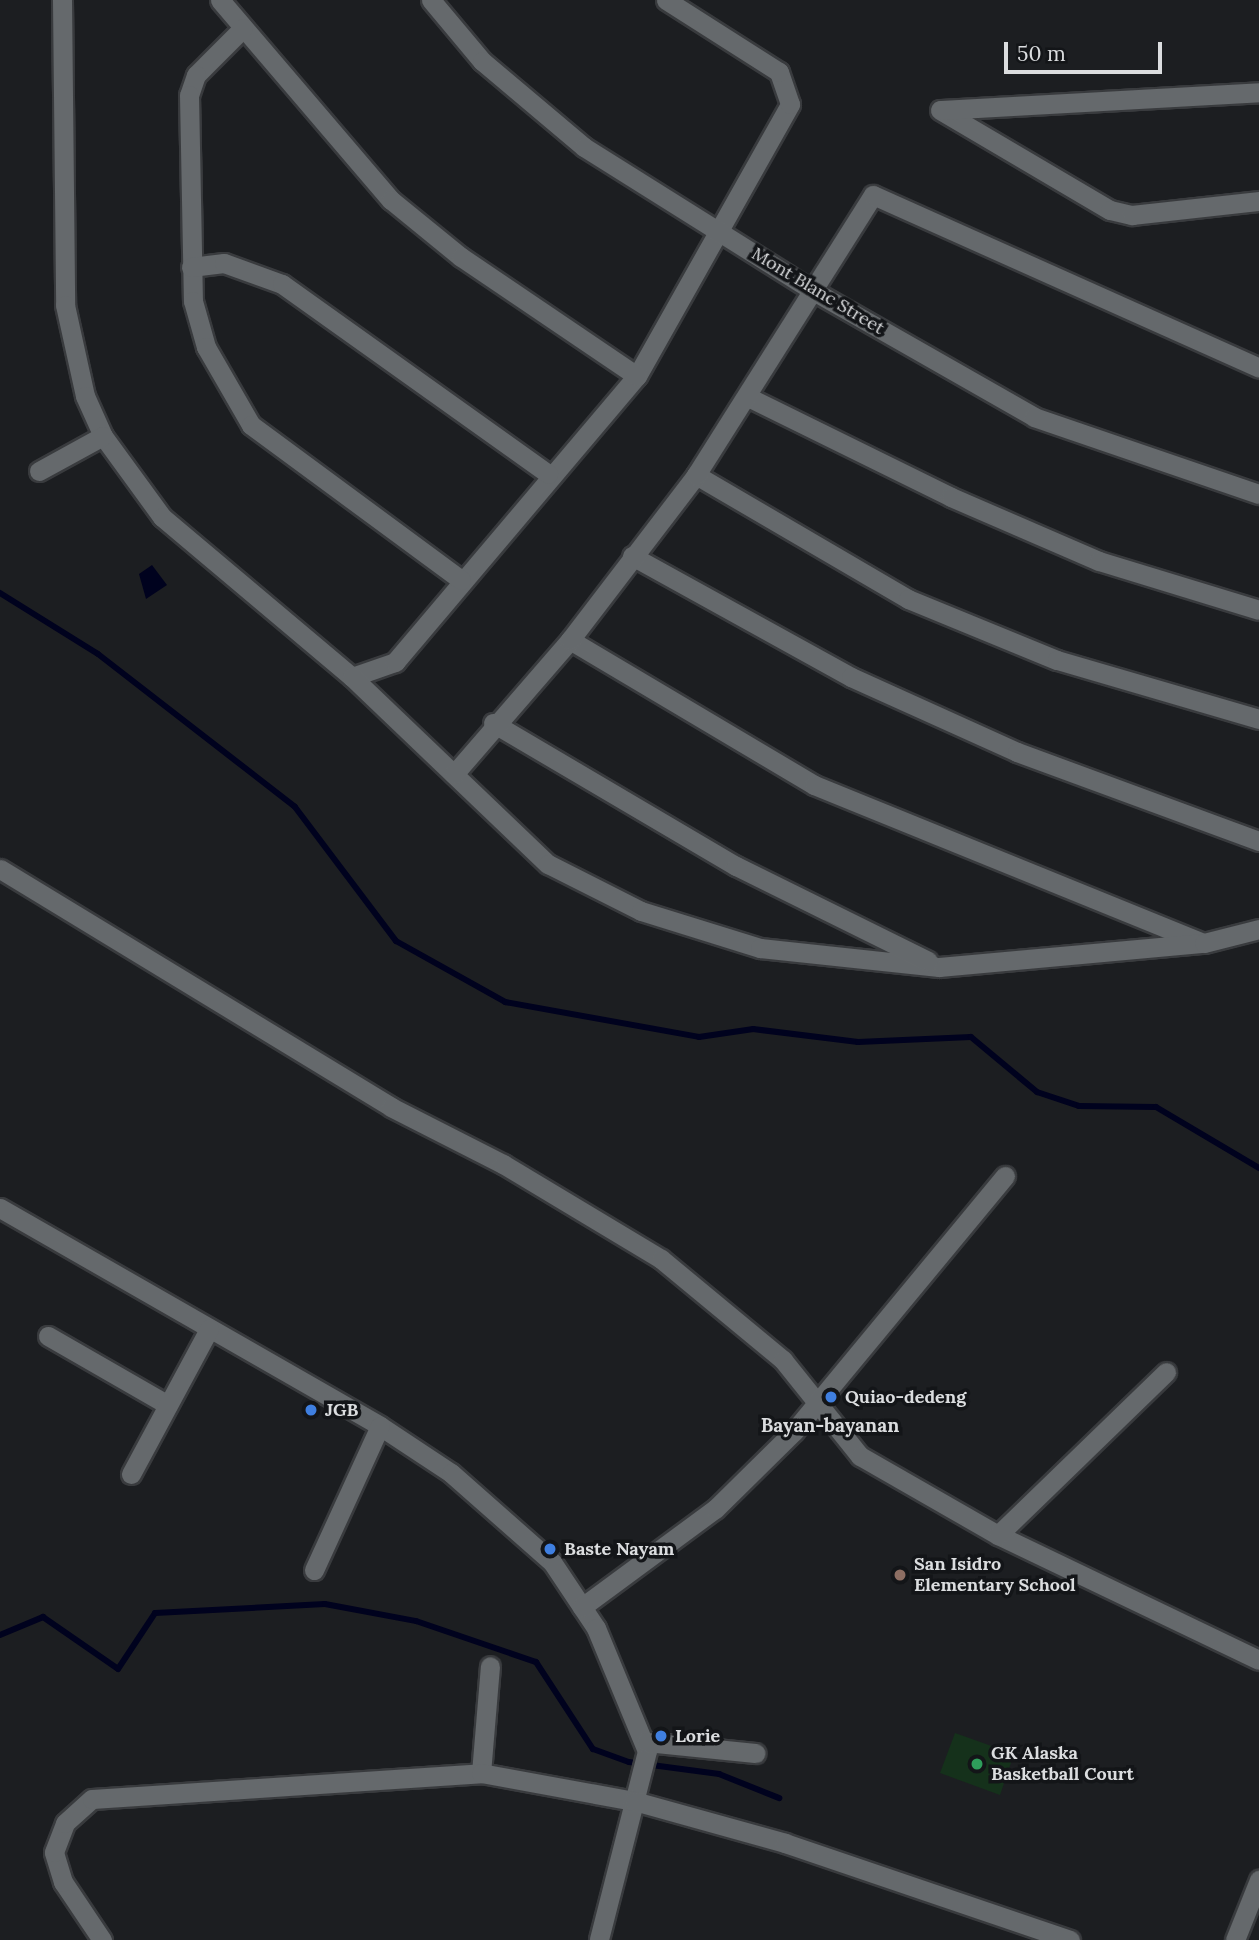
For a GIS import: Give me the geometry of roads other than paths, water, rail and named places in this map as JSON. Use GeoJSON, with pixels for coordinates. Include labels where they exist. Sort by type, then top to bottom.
{"type":"FeatureCollection","features":[{"type":"Feature","properties":{"kind":"street"},"geometry":{"type":"LineString","coordinates":[[62,0],[65,305],[78,371],[103,436],[139,490],[186,540],[352,677],[548,864],[640,911],[760,948],[940,967],[1204,943],[1259,929]]}},
{"type":"Feature","properties":{"kind":"street"},"geometry":{"type":"LineString","coordinates":[[220,0],[391,200],[461,257],[637,376]]}},
{"type":"Feature","properties":{"kind":"street","name":"Mont Blanc Street"},"geometry":{"type":"LineString","coordinates":[[431,0],[527,103],[584,147],[817,293],[1034,417],[1259,494]]}},
{"type":"Feature","properties":{"kind":"street"},"geometry":{"type":"LineString","coordinates":[[352,677],[396,662],[548,474],[637,376],[715,227],[790,104],[789,85],[779,72],[666,0]]}},
{"type":"Feature","properties":{"kind":"street"},"geometry":{"type":"LineString","coordinates":[[243,28],[196,75],[188,95],[191,267],[206,347],[251,425],[461,580]]}},
{"type":"Feature","properties":{"kind":"street"},"geometry":{"type":"LineString","coordinates":[[1259,92],[940,110],[1110,210],[1132,215],[1259,201]]}},
{"type":"Feature","properties":{"kind":"street"},"geometry":{"type":"LineString","coordinates":[[454,774],[493,723],[570,639],[696,475],[817,293],[873,195],[1259,368]]}},
{"type":"Feature","properties":{"kind":"street"},"geometry":{"type":"LineString","coordinates":[[191,267],[224,263],[282,284],[548,474]]}},
{"type":"Feature","properties":{"kind":"street"},"geometry":{"type":"LineString","coordinates":[[748,397],[951,497],[1099,561],[1259,610]]}},
{"type":"Feature","properties":{"kind":"street"},"geometry":{"type":"LineString","coordinates":[[39,471],[103,436]]}},
{"type":"Feature","properties":{"kind":"street"},"geometry":{"type":"LineString","coordinates":[[696,475],[908,599],[1057,660],[1259,719]]}},
{"type":"Feature","properties":{"kind":"street"},"geometry":{"type":"LineString","coordinates":[[632,556],[863,682],[1017,752],[1259,841]]}},
{"type":"Feature","properties":{"kind":"street"},"geometry":{"type":"LineString","coordinates":[[570,639],[814,785],[1204,943]]}},
{"type":"Feature","properties":{"kind":"street"},"geometry":{"type":"LineString","coordinates":[[493,723],[736,866],[940,967]]}},
{"type":"Feature","properties":{"kind":"street"},"geometry":{"type":"LineString","coordinates":[[0,869],[391,1107],[503,1164],[661,1259],[783,1360],[815,1406],[860,1456],[998,1535],[1259,1660]]}},
{"type":"Feature","properties":{"kind":"street"},"geometry":{"type":"LineString","coordinates":[[582,1607],[715,1509],[815,1406],[1005,1176]]}},
{"type":"Feature","properties":{"kind":"street"},"geometry":{"type":"LineString","coordinates":[[0,1208],[380,1426],[500,1514],[552,1562],[582,1607],[646,1758],[599,1940]]}},
{"type":"Feature","properties":{"kind":"street"},"geometry":{"type":"LineString","coordinates":[[131,1474],[209,1329]]}},
{"type":"Feature","properties":{"kind":"street"},"geometry":{"type":"LineString","coordinates":[[48,1336],[168,1405]]}},
{"type":"Feature","properties":{"kind":"street"},"geometry":{"type":"LineString","coordinates":[[998,1535],[1166,1372]]}},
{"type":"Feature","properties":{"kind":"street"},"geometry":{"type":"LineString","coordinates":[[314,1570],[380,1426]]}},
{"type":"Feature","properties":{"kind":"street"},"geometry":{"type":"LineString","coordinates":[[481,1773],[490,1666]]}},
{"type":"Feature","properties":{"kind":"street"},"geometry":{"type":"LineString","coordinates":[[646,1758],[755,1753]]}},
{"type":"Feature","properties":{"kind":"street"},"geometry":{"type":"LineString","coordinates":[[102,1940],[63,1882],[54,1852],[65,1823],[92,1799],[481,1773],[634,1801],[812,1851],[1070,1940]]}},
{"type":"Feature","properties":{"kind":"street"},"geometry":{"type":"LineString","coordinates":[[1235,1940],[1259,1880]]}},
{"type":"Feature","properties":{"kind":"water"},"geometry":{"type":"Polygon","coordinates":[[[152,565],[167,585],[146,599],[139,574],[152,565]]]}},
{"type":"Feature","properties":{"kind":"waterway"},"geometry":{"type":"LineString","coordinates":[[0,593],[98,654],[295,807],[396,941],[505,1002],[699,1037],[753,1029],[858,1042],[971,1037],[1037,1092],[1079,1106],[1156,1107],[1259,1168]]}},
{"type":"Feature","properties":{"kind":"waterway"},"geometry":{"type":"LineString","coordinates":[[0,1635],[43,1617],[118,1669],[155,1613],[325,1604],[416,1621],[536,1662],[593,1749],[629,1762],[719,1774],[779,1798]]}},
{"type":"Feature","properties":{"kind":"place","name":"Quiao-dedeng"},"geometry":{"type":"Point","coordinates":[831,1397]}},
{"type":"Feature","properties":{"kind":"place","name":"JGB"},"geometry":{"type":"Point","coordinates":[311,1410]}},
{"type":"Feature","properties":{"kind":"place","name":"Baste Nayam"},"geometry":{"type":"Point","coordinates":[550,1549]}},
{"type":"Feature","properties":{"kind":"place","name":"San Isidro Elementary School"},"geometry":{"type":"Point","coordinates":[900,1575]}},
{"type":"Feature","properties":{"kind":"place","name":"Lorie"},"geometry":{"type":"Point","coordinates":[661,1736]}},
{"type":"Feature","properties":{"kind":"place","name":"GK Alaska Basketball Court"},"geometry":{"type":"Point","coordinates":[977,1764]}},
{"type":"Feature","properties":{"kind":"district","name":"Bayan-bayanan"},"geometry":{"type":"Point","coordinates":[830,1426]}}]}
